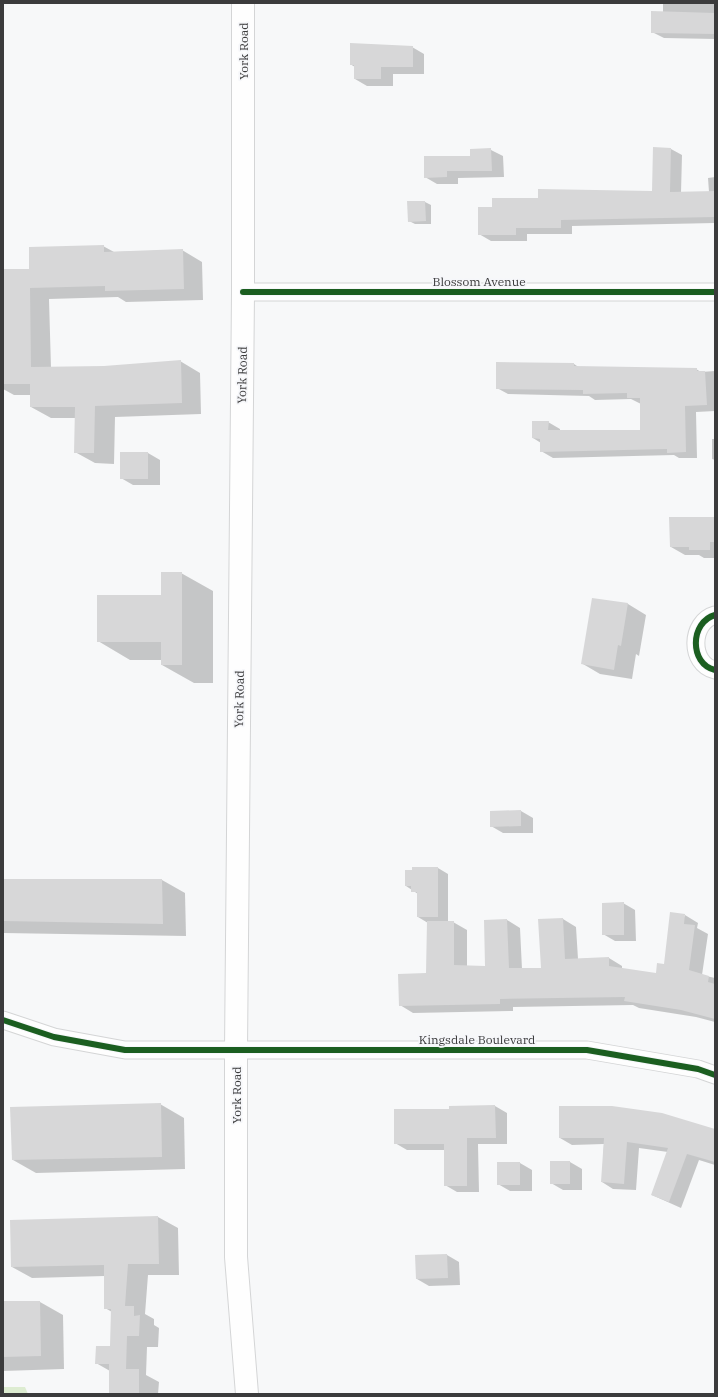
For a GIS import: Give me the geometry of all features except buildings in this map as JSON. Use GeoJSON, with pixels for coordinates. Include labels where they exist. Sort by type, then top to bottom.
{"type":"FeatureCollection","features":[{"type":"Feature","properties":{"kind":"main road","name":"York Road"},"geometry":{"type":"LineString","coordinates":[[242,3],[242,292],[236,1050],[236,1257],[247,1394]]}},
{"type":"Feature","properties":{"kind":"street","name":"Blossom Avenue"},"geometry":{"type":"LineString","coordinates":[[242,292],[715,292]]}},
{"type":"Feature","properties":{"kind":"street"},"geometry":{"type":"LineString","coordinates":[[715,615],[710,616],[699,627],[695,643],[699,658],[710,669],[715,670]]}},
{"type":"Feature","properties":{"kind":"street","name":"Kingsdale Boulevard"},"geometry":{"type":"LineString","coordinates":[[3,1020],[54,1037],[125,1050],[587,1050],[698,1069],[715,1075]]}},
{"type":"Feature","properties":{"kind":"green space"},"geometry":{"type":"Polygon","coordinates":[[[3,1387],[25,1387],[28,1394],[3,1394],[3,1387]]]}},
{"type":"Feature","properties":{"kind":"cycle path"},"geometry":{"type":"LineString","coordinates":[[243,292],[715,292]]}},
{"type":"Feature","properties":{"kind":"cycle path"},"geometry":{"type":"LineString","coordinates":[[715,615],[707,619],[701,626],[697,634],[696,643],[697,652],[701,660],[707,666],[715,670]]}},
{"type":"Feature","properties":{"kind":"cycle path"},"geometry":{"type":"LineString","coordinates":[[3,1020],[54,1037],[125,1050],[587,1050],[698,1069],[715,1075]]}}]}
